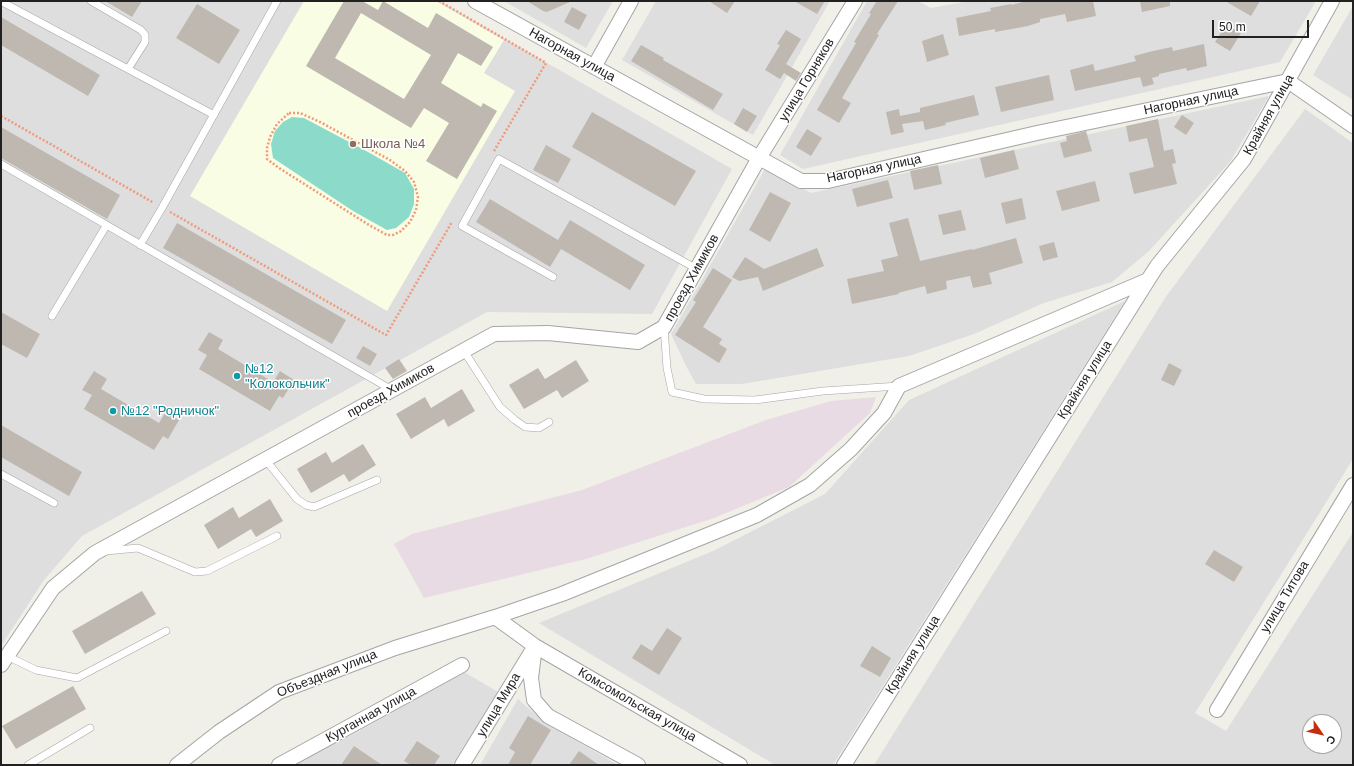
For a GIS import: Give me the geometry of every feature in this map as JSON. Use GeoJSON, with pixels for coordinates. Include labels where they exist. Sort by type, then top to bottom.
{"type":"FeatureCollection","features":[{"type":"Feature","properties":{"kind":"street","name":"Нагорная улица"},"geometry":{"type":"LineString","coordinates":[[474,1],[801,181],[828,181],[1037,132],[1288,81]]}},
{"type":"Feature","properties":{"kind":"street"},"geometry":{"type":"LineString","coordinates":[[594,67],[631,1]]}},
{"type":"Feature","properties":{"kind":"street","name":"улица Горняков"},"geometry":{"type":"LineString","coordinates":[[759,158],[855,1]]}},
{"type":"Feature","properties":{"kind":"street","name":"Крайняя улица"},"geometry":{"type":"LineString","coordinates":[[844,765],[1157,266],[1244,159],[1332,1]]}},
{"type":"Feature","properties":{"kind":"street"},"geometry":{"type":"LineString","coordinates":[[1288,81],[1353,126]]}},
{"type":"Feature","properties":{"kind":"street","name":"проезд Химиков"},"geometry":{"type":"LineString","coordinates":[[4,660],[53,588],[95,553],[494,334],[548,333],[638,342],[664,327],[759,158]]}},
{"type":"Feature","properties":{"kind":"street"},"geometry":{"type":"LineString","coordinates":[[899,386],[1148,280]]}},
{"type":"Feature","properties":{"kind":"street","name":"Объездная улица"},"geometry":{"type":"LineString","coordinates":[[176,765],[218,732],[279,692],[395,648],[495,617],[562,594],[757,515],[810,485],[851,449],[884,413],[899,386]]}},
{"type":"Feature","properties":{"kind":"street","name":"улица Титова"},"geometry":{"type":"LineString","coordinates":[[1217,710],[1353,485]]}},
{"type":"Feature","properties":{"kind":"street","name":"Комсомольская улица"},"geometry":{"type":"LineString","coordinates":[[495,617],[535,646],[740,765]]}},
{"type":"Feature","properties":{"kind":"street"},"geometry":{"type":"LineString","coordinates":[[535,646],[531,678],[534,700],[548,716],[638,765]]}},
{"type":"Feature","properties":{"kind":"street","name":"улица Мира"},"geometry":{"type":"LineString","coordinates":[[462,765],[535,646]]}},
{"type":"Feature","properties":{"kind":"street","name":"Курганная улица"},"geometry":{"type":"LineString","coordinates":[[279,765],[462,665]]}},
{"type":"Feature","properties":{"kind":"lane"},"geometry":{"type":"LineString","coordinates":[[91,1],[141,30],[145,35],[145,42],[128,69]]}},
{"type":"Feature","properties":{"kind":"lane"},"geometry":{"type":"LineString","coordinates":[[140,245],[277,1]]}},
{"type":"Feature","properties":{"kind":"lane"},"geometry":{"type":"LineString","coordinates":[[4,3],[214,115]]}},
{"type":"Feature","properties":{"kind":"lane"},"geometry":{"type":"LineString","coordinates":[[553,277],[462,226],[499,159],[697,269]]}},
{"type":"Feature","properties":{"kind":"lane"},"geometry":{"type":"LineString","coordinates":[[1,164],[392,390]]}},
{"type":"Feature","properties":{"kind":"lane"},"geometry":{"type":"LineString","coordinates":[[52,316],[106,226]]}},
{"type":"Feature","properties":{"kind":"lane"},"geometry":{"type":"LineString","coordinates":[[664,327],[667,368],[672,392],[704,399],[755,400],[823,391],[899,386]]}},
{"type":"Feature","properties":{"kind":"lane"},"geometry":{"type":"LineString","coordinates":[[464,351],[500,407],[515,420],[525,427],[539,428],[549,422]]}},
{"type":"Feature","properties":{"kind":"lane"},"geometry":{"type":"LineString","coordinates":[[266,459],[297,499],[306,505],[314,507],[377,480]]}},
{"type":"Feature","properties":{"kind":"lane"},"geometry":{"type":"LineString","coordinates":[[1,474],[54,504]]}},
{"type":"Feature","properties":{"kind":"lane"},"geometry":{"type":"LineString","coordinates":[[95,553],[138,548],[195,572],[208,571],[277,536]]}},
{"type":"Feature","properties":{"kind":"lane"},"geometry":{"type":"LineString","coordinates":[[4,660],[36,670],[77,678],[166,631]]}},
{"type":"Feature","properties":{"kind":"lane"},"geometry":{"type":"LineString","coordinates":[[28,765],[90,728]]}},
{"type":"Feature","properties":{"kind":"path"},"geometry":{"type":"LineString","coordinates":[[439,1],[546,62],[490,158]]}},
{"type":"Feature","properties":{"kind":"path"},"geometry":{"type":"LineString","coordinates":[[289,113],[300,113],[320,122],[390,160],[405,171],[414,182],[418,197],[416,210],[410,222],[401,231],[393,235],[388,235],[369,225],[267,159],[267,148],[270,137],[277,124],[289,113]]}},
{"type":"Feature","properties":{"kind":"path"},"geometry":{"type":"LineString","coordinates":[[1,116],[386,335],[454,219]]}},
{"type":"Feature","properties":{"kind":"shaded area"},"geometry":{"type":"Polygon","coordinates":[[[1,1],[439,1],[732,169],[652,314],[487,312],[82,536],[44,580],[1,646],[1,1]]]}},
{"type":"Feature","properties":{"kind":"shaded area","name":"Школа №4"},"geometry":{"type":"Polygon","coordinates":[[[304,1],[436,1],[504,40],[484,73],[515,91],[387,311],[190,196],[304,1]]]}},
{"type":"Feature","properties":{"kind":"shaded area"},"geometry":{"type":"Polygon","coordinates":[[[504,1],[613,1],[586,48],[504,1]]]}},
{"type":"Feature","properties":{"kind":"shaded area"},"geometry":{"type":"Polygon","coordinates":[[[656,1],[830,1],[753,135],[622,60],[656,1]]]}},
{"type":"Feature","properties":{"kind":"shaded area"},"geometry":{"type":"Polygon","coordinates":[[[867,1],[918,1],[931,8],[969,1],[1316,1],[1280,62],[803,169],[780,155],[867,1]]]}},
{"type":"Feature","properties":{"kind":"shaded area"},"geometry":{"type":"Polygon","coordinates":[[[1353,6],[1353,100],[1313,75],[1353,6]]]}},
{"type":"Feature","properties":{"kind":"shaded area"},"geometry":{"type":"Polygon","coordinates":[[[1269,96],[1230,162],[1149,251],[1112,282],[1044,303],[974,334],[909,356],[742,384],[696,384],[671,334],[765,169],[811,193],[1269,96]]]}},
{"type":"Feature","properties":{"kind":"shaded area"},"geometry":{"type":"Polygon","coordinates":[[[1305,109],[1353,143],[1353,459],[1195,713],[1226,731],[1353,532],[1353,765],[874,765],[1165,298],[1305,109]]]}},
{"type":"Feature","properties":{"kind":"shaded area"},"geometry":{"type":"Polygon","coordinates":[[[292,117],[304,118],[405,173],[414,189],[414,204],[409,217],[396,228],[387,230],[353,211],[273,158],[271,144],[275,131],[283,122],[292,117]]]}},
{"type":"Feature","properties":{"kind":"shaded area"},"geometry":{"type":"Polygon","coordinates":[[[1125,301],[833,765],[775,765],[539,623],[713,551],[825,494],[909,400],[1125,301]]]}},
{"type":"Feature","properties":{"kind":"shaded area"},"geometry":{"type":"Polygon","coordinates":[[[876,397],[870,413],[789,487],[714,518],[586,559],[424,598],[394,544],[412,534],[582,490],[766,420],[831,401],[876,397]]]}},
{"type":"Feature","properties":{"kind":"shaded area"},"geometry":{"type":"Polygon","coordinates":[[[464,672],[498,692],[452,765],[296,765],[302,759],[352,735],[464,672]]]}},
{"type":"Feature","properties":{"kind":"shaded area"},"geometry":{"type":"Polygon","coordinates":[[[518,699],[544,722],[618,765],[480,765],[518,699]]]}},
{"type":"Feature","properties":{"kind":"building"},"geometry":{"type":"Polygon","coordinates":[[[105,1],[142,1],[132,17],[105,1]]]}},
{"type":"Feature","properties":{"kind":"building"},"geometry":{"type":"Polygon","coordinates":[[[344,1],[362,1],[378,10],[383,1],[428,28],[436,13],[493,47],[481,66],[458,53],[441,83],[481,107],[483,103],[497,111],[457,179],[426,161],[449,123],[424,108],[411,128],[306,66],[344,1]],[[361,13],[335,58],[404,99],[431,55],[361,13]]]}},
{"type":"Feature","properties":{"kind":"building"},"geometry":{"type":"Polygon","coordinates":[[[527,1],[572,1],[547,12],[527,1]]]}},
{"type":"Feature","properties":{"kind":"building"},"geometry":{"type":"Polygon","coordinates":[[[709,1],[735,1],[727,13],[709,1]]]}},
{"type":"Feature","properties":{"kind":"building"},"geometry":{"type":"Polygon","coordinates":[[[794,1],[825,1],[817,14],[794,1]]]}},
{"type":"Feature","properties":{"kind":"building"},"geometry":{"type":"Polygon","coordinates":[[[877,1],[898,1],[877,34],[879,35],[842,98],[851,103],[839,123],[817,110],[856,43],[854,42],[877,1]]]}},
{"type":"Feature","properties":{"kind":"building"},"geometry":{"type":"Polygon","coordinates":[[[1027,1],[1093,1],[1096,16],[1067,22],[1065,14],[1040,19],[1040,22],[1028,26],[995,32],[995,29],[959,36],[956,18],[991,11],[990,8],[1027,1]]]}},
{"type":"Feature","properties":{"kind":"building"},"geometry":{"type":"Polygon","coordinates":[[[1140,1],[1170,1],[1170,6],[1142,12],[1140,1]]]}},
{"type":"Feature","properties":{"kind":"building"},"geometry":{"type":"Polygon","coordinates":[[[1225,1],[1260,1],[1251,16],[1225,1]]]}},
{"type":"Feature","properties":{"kind":"building"},"geometry":{"type":"Polygon","coordinates":[[[197,4],[240,30],[219,64],[176,38],[197,4]]]}},
{"type":"Feature","properties":{"kind":"building"},"geometry":{"type":"Polygon","coordinates":[[[572,7],[587,15],[579,30],[564,22],[572,7]]]}},
{"type":"Feature","properties":{"kind":"building"},"geometry":{"type":"Polygon","coordinates":[[[1,17],[100,75],[88,96],[1,45],[1,17]]]}},
{"type":"Feature","properties":{"kind":"building"},"geometry":{"type":"Polygon","coordinates":[[[1226,25],[1241,33],[1230,51],[1215,42],[1226,25]]]}},
{"type":"Feature","properties":{"kind":"building"},"geometry":{"type":"Polygon","coordinates":[[[786,30],[801,39],[786,64],[801,73],[796,81],[784,73],[780,79],[765,70],[780,45],[777,44],[786,30]]]}},
{"type":"Feature","properties":{"kind":"building"},"geometry":{"type":"Polygon","coordinates":[[[943,34],[949,55],[927,62],[922,41],[943,34]]]}},
{"type":"Feature","properties":{"kind":"building"},"geometry":{"type":"Polygon","coordinates":[[[1204,44],[1207,66],[1187,71],[1186,68],[1159,74],[1159,76],[1152,78],[1154,84],[1143,87],[1140,77],[1075,91],[1070,70],[1093,64],[1095,71],[1136,61],[1134,56],[1153,51],[1172,47],[1173,51],[1204,44]]]}},
{"type":"Feature","properties":{"kind":"building"},"geometry":{"type":"Polygon","coordinates":[[[641,45],[664,58],[663,60],[723,94],[713,110],[631,61],[641,45]]]}},
{"type":"Feature","properties":{"kind":"building"},"geometry":{"type":"Polygon","coordinates":[[[1049,75],[1054,100],[1001,112],[995,87],[1049,75]]]}},
{"type":"Feature","properties":{"kind":"building"},"geometry":{"type":"Polygon","coordinates":[[[974,95],[979,115],[945,123],[946,125],[925,130],[923,121],[902,124],[904,132],[891,135],[886,112],[899,109],[900,116],[920,112],[920,108],[974,95]]]}},
{"type":"Feature","properties":{"kind":"building"},"geometry":{"type":"Polygon","coordinates":[[[743,108],[757,116],[747,132],[734,124],[743,108]]]}},
{"type":"Feature","properties":{"kind":"building"},"geometry":{"type":"Polygon","coordinates":[[[592,112],[696,171],[675,206],[572,147],[592,112]]]}},
{"type":"Feature","properties":{"kind":"building"},"geometry":{"type":"Polygon","coordinates":[[[1182,115],[1194,123],[1186,135],[1174,127],[1182,115]]]}},
{"type":"Feature","properties":{"kind":"building"},"geometry":{"type":"Polygon","coordinates":[[[1158,119],[1164,151],[1173,149],[1176,163],[1172,164],[1177,184],[1134,194],[1129,173],[1154,167],[1147,138],[1129,142],[1126,126],[1158,119]]]}},
{"type":"Feature","properties":{"kind":"building"},"geometry":{"type":"Polygon","coordinates":[[[1,127],[120,195],[107,219],[1,158],[1,127]]]}},
{"type":"Feature","properties":{"kind":"building"},"geometry":{"type":"Polygon","coordinates":[[[807,129],[822,138],[811,156],[796,147],[807,129]]]}},
{"type":"Feature","properties":{"kind":"building"},"geometry":{"type":"Polygon","coordinates":[[[1086,131],[1092,151],[1064,158],[1060,143],[1067,141],[1066,136],[1086,131]]]}},
{"type":"Feature","properties":{"kind":"building"},"geometry":{"type":"Polygon","coordinates":[[[546,145],[571,159],[558,183],[533,170],[546,145]]]}},
{"type":"Feature","properties":{"kind":"building"},"geometry":{"type":"Polygon","coordinates":[[[1014,150],[1019,169],[985,178],[980,158],[1014,150]]]}},
{"type":"Feature","properties":{"kind":"building"},"geometry":{"type":"Polygon","coordinates":[[[938,165],[942,184],[914,190],[910,171],[938,165]]]}},
{"type":"Feature","properties":{"kind":"building"},"geometry":{"type":"Polygon","coordinates":[[[888,180],[893,198],[857,207],[852,189],[888,180]]]}},
{"type":"Feature","properties":{"kind":"building"},"geometry":{"type":"Polygon","coordinates":[[[1095,181],[1100,201],[1062,211],[1056,191],[1095,181]]]}},
{"type":"Feature","properties":{"kind":"building"},"geometry":{"type":"Polygon","coordinates":[[[770,192],[791,203],[770,242],[749,230],[770,192]]]}},
{"type":"Feature","properties":{"kind":"building"},"geometry":{"type":"Polygon","coordinates":[[[1022,198],[1026,219],[1006,224],[1001,203],[1022,198]]]}},
{"type":"Feature","properties":{"kind":"building"},"geometry":{"type":"Polygon","coordinates":[[[490,199],[558,240],[570,220],[645,265],[630,290],[561,249],[550,267],[476,222],[490,199]]]}},
{"type":"Feature","properties":{"kind":"building"},"geometry":{"type":"Polygon","coordinates":[[[961,210],[966,230],[943,235],[938,215],[961,210]]]}},
{"type":"Feature","properties":{"kind":"building"},"geometry":{"type":"Polygon","coordinates":[[[908,218],[920,261],[972,250],[1016,238],[1023,263],[989,273],[992,284],[973,288],[970,276],[946,281],[947,289],[927,294],[925,286],[898,293],[899,294],[852,304],[847,279],[884,271],[881,260],[898,256],[889,223],[908,218]]]}},
{"type":"Feature","properties":{"kind":"building"},"geometry":{"type":"Polygon","coordinates":[[[177,223],[346,320],[332,344],[163,248],[177,223]]]}},
{"type":"Feature","properties":{"kind":"building"},"geometry":{"type":"Polygon","coordinates":[[[1054,242],[1058,257],[1043,261],[1039,246],[1054,242]]]}},
{"type":"Feature","properties":{"kind":"building"},"geometry":{"type":"Polygon","coordinates":[[[817,248],[824,266],[763,291],[758,277],[739,281],[732,277],[745,257],[764,269],[817,248]]]}},
{"type":"Feature","properties":{"kind":"building"},"geometry":{"type":"Polygon","coordinates":[[[713,268],[732,280],[703,327],[722,339],[719,344],[727,349],[719,363],[675,335],[696,302],[693,300],[713,268]]]}},
{"type":"Feature","properties":{"kind":"building"},"geometry":{"type":"Polygon","coordinates":[[[1,312],[40,334],[27,358],[1,344],[1,312]]]}},
{"type":"Feature","properties":{"kind":"building","name":"№12 \"Колокольчик\""},"geometry":{"type":"Polygon","coordinates":[[[209,332],[223,340],[218,349],[273,382],[280,371],[294,380],[283,398],[279,396],[270,411],[199,369],[207,355],[198,350],[209,332]]]}},
{"type":"Feature","properties":{"kind":"building"},"geometry":{"type":"Polygon","coordinates":[[[363,346],[377,354],[370,366],[356,358],[363,346]]]}},
{"type":"Feature","properties":{"kind":"building"},"geometry":{"type":"Polygon","coordinates":[[[399,359],[407,371],[393,379],[385,368],[399,359]]]}},
{"type":"Feature","properties":{"kind":"building"},"geometry":{"type":"Polygon","coordinates":[[[576,360],[589,381],[562,398],[557,390],[524,409],[509,385],[538,368],[545,379],[576,360]]]}},
{"type":"Feature","properties":{"kind":"building"},"geometry":{"type":"Polygon","coordinates":[[[1169,363],[1182,370],[1174,386],[1161,380],[1169,363]]]}},
{"type":"Feature","properties":{"kind":"building","name":"№12 \"Родничок\""},"geometry":{"type":"Polygon","coordinates":[[[94,371],[107,379],[101,389],[159,423],[165,413],[179,420],[168,439],[163,436],[154,450],[84,409],[92,395],[82,390],[94,371]]]}},
{"type":"Feature","properties":{"kind":"building"},"geometry":{"type":"Polygon","coordinates":[[[462,389],[475,411],[448,427],[444,419],[411,439],[396,414],[425,397],[431,408],[462,389]]]}},
{"type":"Feature","properties":{"kind":"building"},"geometry":{"type":"Polygon","coordinates":[[[1,425],[82,472],[69,496],[1,457],[1,425]]]}},
{"type":"Feature","properties":{"kind":"building"},"geometry":{"type":"Polygon","coordinates":[[[363,444],[376,465],[349,482],[344,474],[311,493],[297,469],[326,452],[332,463],[363,444]]]}},
{"type":"Feature","properties":{"kind":"building"},"geometry":{"type":"Polygon","coordinates":[[[270,499],[283,521],[256,537],[251,529],[218,549],[204,525],[233,507],[239,518],[270,499]]]}},
{"type":"Feature","properties":{"kind":"building"},"geometry":{"type":"Polygon","coordinates":[[[1214,550],[1243,567],[1234,582],[1205,564],[1214,550]]]}},
{"type":"Feature","properties":{"kind":"building"},"geometry":{"type":"Polygon","coordinates":[[[142,591],[156,614],[85,654],[72,631],[142,591]]]}},
{"type":"Feature","properties":{"kind":"building"},"geometry":{"type":"Polygon","coordinates":[[[667,628],[682,638],[659,675],[632,658],[641,644],[652,651],[667,628]]]}},
{"type":"Feature","properties":{"kind":"building"},"geometry":{"type":"Polygon","coordinates":[[[872,646],[891,658],[880,677],[860,666],[872,646]]]}},
{"type":"Feature","properties":{"kind":"building"},"geometry":{"type":"Polygon","coordinates":[[[73,686],[86,709],[16,749],[2,726],[73,686]]]}},
{"type":"Feature","properties":{"kind":"building"},"geometry":{"type":"Polygon","coordinates":[[[528,716],[551,730],[530,765],[508,765],[515,752],[509,748],[528,716]]]}},
{"type":"Feature","properties":{"kind":"building"},"geometry":{"type":"Polygon","coordinates":[[[417,741],[440,756],[434,765],[411,765],[404,761],[417,741]]]}},
{"type":"Feature","properties":{"kind":"building"},"geometry":{"type":"Polygon","coordinates":[[[354,746],[382,765],[341,765],[354,746]]]}},
{"type":"Feature","properties":{"kind":"building"},"geometry":{"type":"Polygon","coordinates":[[[579,751],[599,765],[569,765],[579,751]]]}},
{"type":"Feature","properties":{"kind":"place","name":"Школа №4"},"geometry":{"type":"Point","coordinates":[353,144]}},
{"type":"Feature","properties":{"kind":"place","name":"№12 \"Колокольчик\""},"geometry":{"type":"Point","coordinates":[237,376]}},
{"type":"Feature","properties":{"kind":"place","name":"№12 \"Родничок\""},"geometry":{"type":"Point","coordinates":[113,411]}}]}
